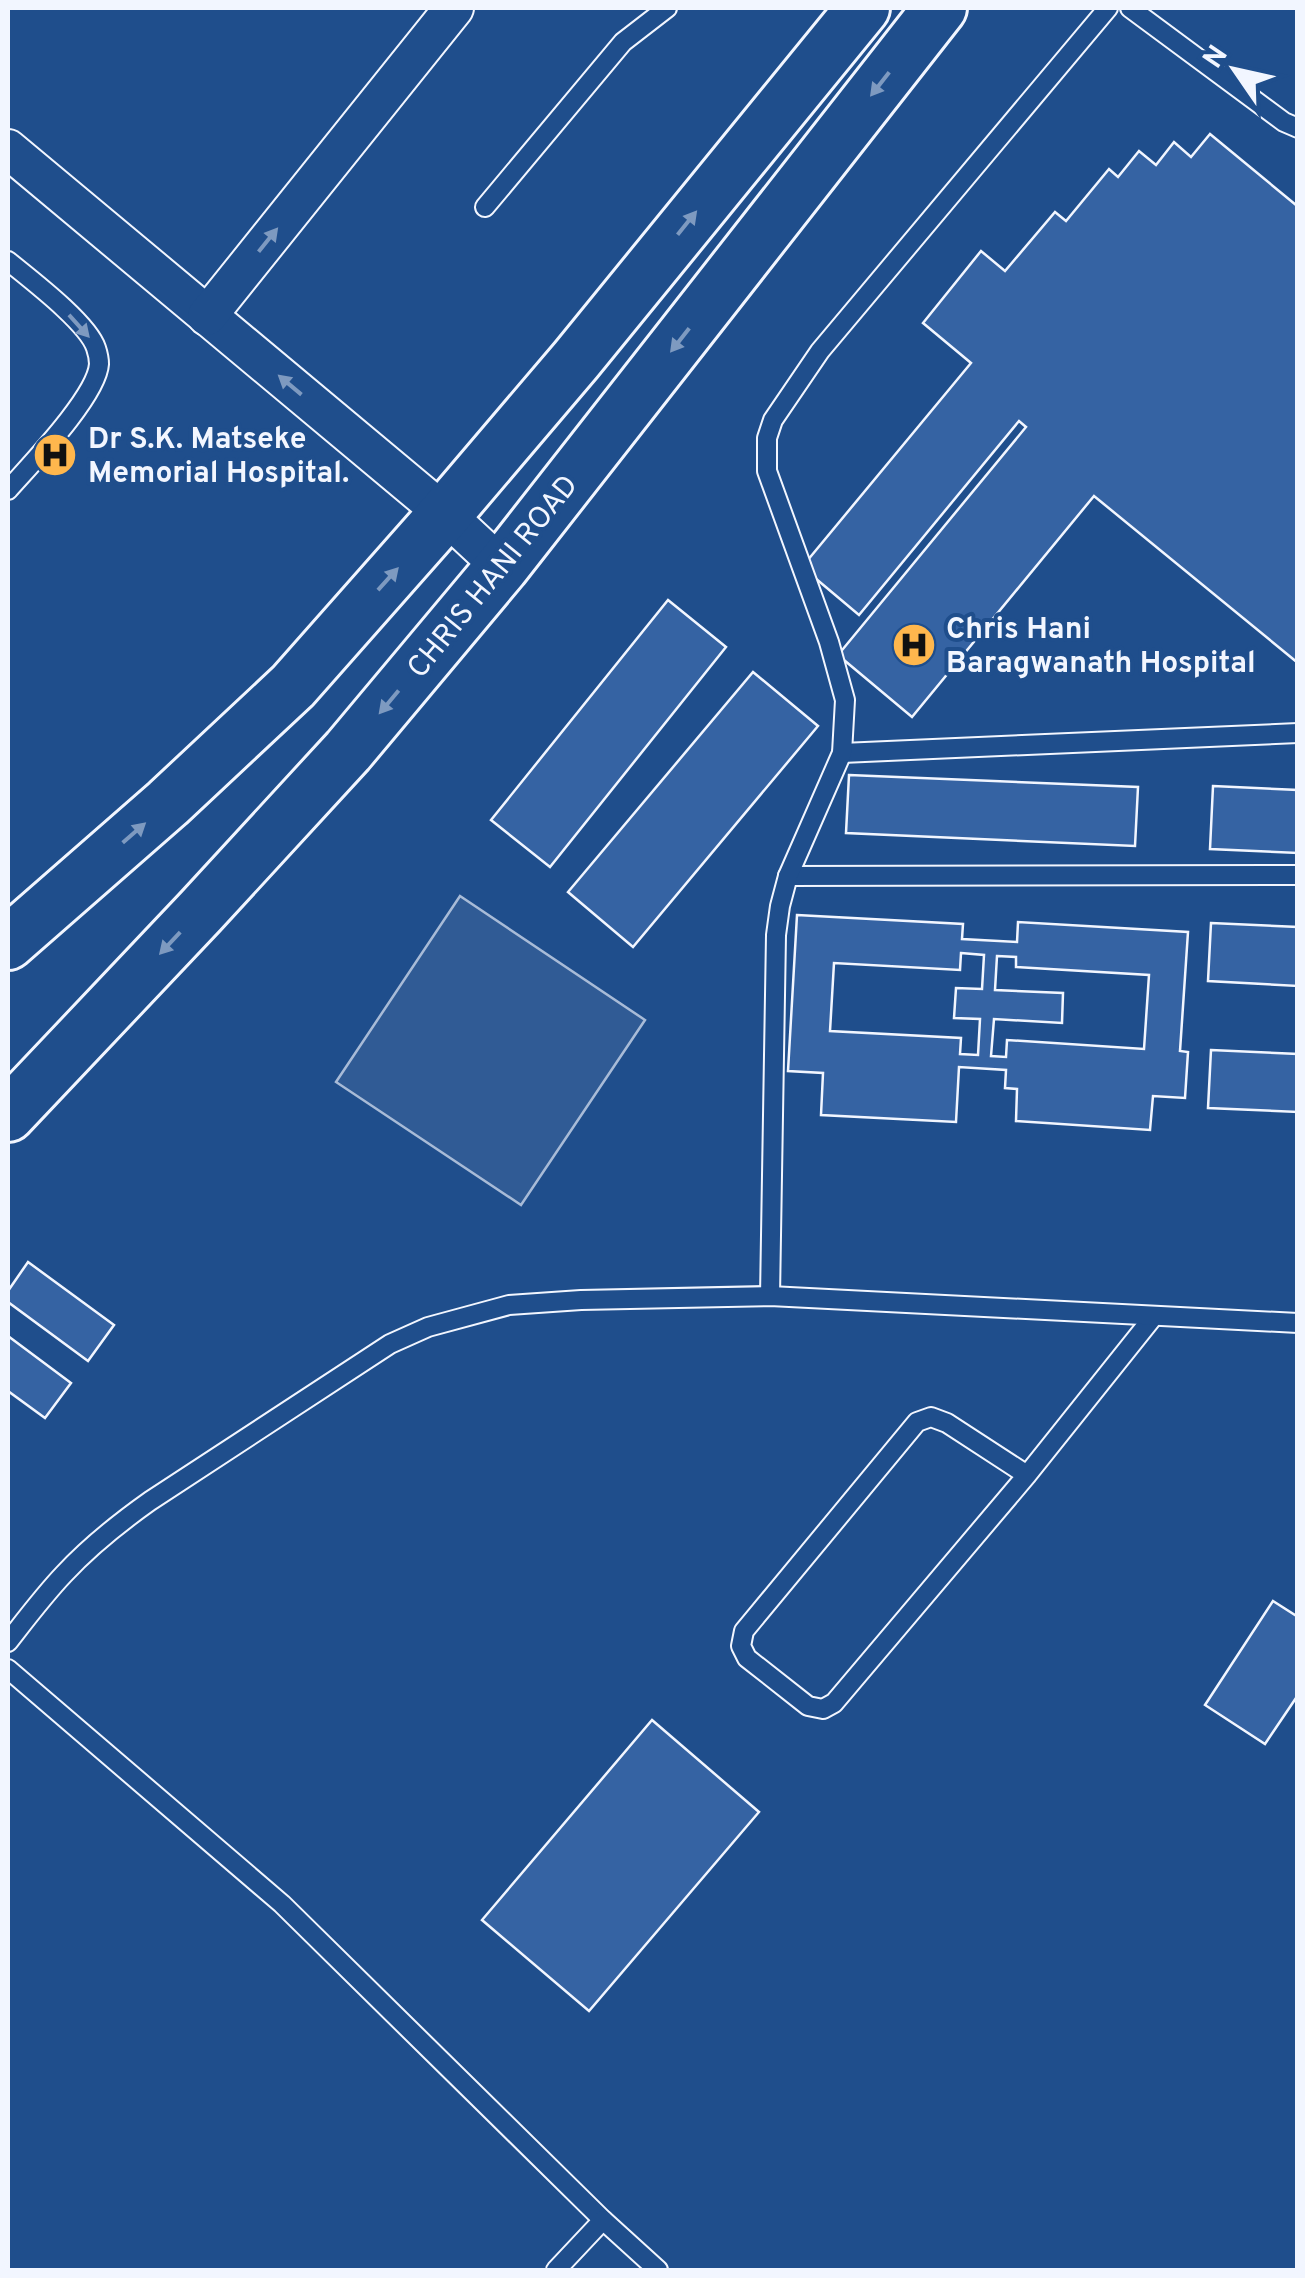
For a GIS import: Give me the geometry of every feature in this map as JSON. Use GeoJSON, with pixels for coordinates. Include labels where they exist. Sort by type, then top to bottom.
{"type":"FeatureCollection","features":[{"type":"Feature","properties":{"kind":"main road"},"geometry":{"type":"LineString","coordinates":[[8,943],[168,803],[292,686],[576,360],[863,8]]}},
{"type":"Feature","properties":{"kind":"main road","name":"CHRIS HANI ROAD"},"geometry":{"type":"LineString","coordinates":[[8,1115],[348,751],[502,568],[940,8]]}},
{"type":"Feature","properties":{"kind":"street"},"geometry":{"type":"LineString","coordinates":[[207,316],[454,8]]}},
{"type":"Feature","properties":{"kind":"street"},"geometry":{"type":"LineString","coordinates":[[8,149],[445,514],[502,568]]}},
{"type":"Feature","properties":{"kind":"lane"},"geometry":{"type":"LineString","coordinates":[[484,207],[623,42],[667,8]]}},
{"type":"Feature","properties":{"kind":"lane"},"geometry":{"type":"LineString","coordinates":[[770,1296],[776,935],[788,876],[842,754],[846,700],[767,471],[767,438],[774,420],[820,351],[1108,8]]}},
{"type":"Feature","properties":{"kind":"lane"},"geometry":{"type":"LineString","coordinates":[[1130,8],[1284,122],[1298,128]]}},
{"type":"Feature","properties":{"kind":"lane"},"geometry":{"type":"LineString","coordinates":[[8,261],[80,324],[96,345],[99,366],[88,391],[60,431],[8,490]]}},
{"type":"Feature","properties":{"kind":"lane"},"geometry":{"type":"LineString","coordinates":[[842,754],[1298,734]]}},
{"type":"Feature","properties":{"kind":"lane"},"geometry":{"type":"LineString","coordinates":[[788,876],[1298,875]]}},
{"type":"Feature","properties":{"kind":"lane"},"geometry":{"type":"LineString","coordinates":[[8,1642],[63,1574],[114,1527],[150,1501],[390,1344],[428,1327],[509,1305],[770,1296],[1298,1324]]}},
{"type":"Feature","properties":{"kind":"lane"},"geometry":{"type":"LineString","coordinates":[[1027,1475],[946,1423],[931,1417],[917,1422],[744,1631],[742,1646],[747,1658],[808,1706],[823,1709],[834,1703],[1027,1475],[1154,1316]]}},
{"type":"Feature","properties":{"kind":"lane"},"geometry":{"type":"LineString","coordinates":[[8,1669],[282,1904],[658,2270]]}},
{"type":"Feature","properties":{"kind":"lane"},"geometry":{"type":"LineString","coordinates":[[556,2270],[603,2220]]}},
{"type":"Feature","properties":{"kind":"shaded area"},"geometry":{"type":"Polygon","coordinates":[[[460,896],[645,1020],[521,1205],[336,1082],[460,896]]]}},
{"type":"Feature","properties":{"kind":"building"},"geometry":{"type":"Polygon","coordinates":[[[1210,134],[1298,203],[1298,663],[1094,496],[912,717],[838,655],[1026,427],[1019,421],[859,615],[802,567],[971,363],[923,323],[981,251],[1005,271],[1055,212],[1066,221],[1109,169],[1118,177],[1139,151],[1156,165],[1174,142],[1191,157],[1210,134]]]}},
{"type":"Feature","properties":{"kind":"building"},"geometry":{"type":"Polygon","coordinates":[[[668,600],[726,647],[550,867],[491,820],[668,600]]]}},
{"type":"Feature","properties":{"kind":"building"},"geometry":{"type":"Polygon","coordinates":[[[753,672],[818,726],[633,947],[568,892],[753,672]]]}},
{"type":"Feature","properties":{"kind":"building"},"geometry":{"type":"Polygon","coordinates":[[[849,775],[1138,787],[1135,846],[846,833],[849,775]]]}},
{"type":"Feature","properties":{"kind":"building"},"geometry":{"type":"Polygon","coordinates":[[[1213,786],[1298,790],[1298,853],[1210,849],[1213,786]]]}},
{"type":"Feature","properties":{"kind":"building"},"geometry":{"type":"Polygon","coordinates":[[[797,915],[963,924],[962,939],[1017,942],[1018,922],[1188,932],[1180,1051],[1188,1052],[1185,1098],[1153,1096],[1150,1130],[1016,1121],[1017,1089],[1005,1088],[1006,1070],[959,1067],[956,1122],[821,1115],[823,1073],[788,1071],[797,915]],[[961,953],[960,970],[834,963],[830,1031],[961,1038],[960,1054],[978,1055],[980,1019],[954,1018],[956,988],[982,989],[984,955],[961,953]],[[997,956],[995,990],[1063,993],[1062,1023],[994,1019],[991,1056],[1006,1057],[1007,1040],[1144,1049],[1149,975],[1016,967],[1016,957],[997,956]]]}},
{"type":"Feature","properties":{"kind":"building"},"geometry":{"type":"Polygon","coordinates":[[[1211,923],[1298,927],[1298,986],[1208,981],[1211,923]]]}},
{"type":"Feature","properties":{"kind":"building"},"geometry":{"type":"Polygon","coordinates":[[[1211,1050],[1298,1054],[1298,1112],[1208,1108],[1211,1050]]]}},
{"type":"Feature","properties":{"kind":"building"},"geometry":{"type":"Polygon","coordinates":[[[28,1262],[114,1325],[88,1361],[8,1302],[8,1291],[28,1262]]]}},
{"type":"Feature","properties":{"kind":"building"},"geometry":{"type":"Polygon","coordinates":[[[8,1336],[71,1383],[45,1418],[8,1391],[8,1336]]]}},
{"type":"Feature","properties":{"kind":"building"},"geometry":{"type":"Polygon","coordinates":[[[1273,1601],[1298,1617],[1298,1695],[1265,1744],[1205,1705],[1273,1601]]]}},
{"type":"Feature","properties":{"kind":"building"},"geometry":{"type":"Polygon","coordinates":[[[652,1720],[759,1812],[589,2011],[482,1920],[652,1720]]]}},
{"type":"Feature","properties":{"kind":"place","name":"Dr S.K. Matseke Memorial Hospital."},"geometry":{"type":"Point","coordinates":[55,455]}},
{"type":"Feature","properties":{"kind":"place","name":"Chris Hani Baragwanath Hospital"},"geometry":{"type":"Point","coordinates":[914,645]}}]}
